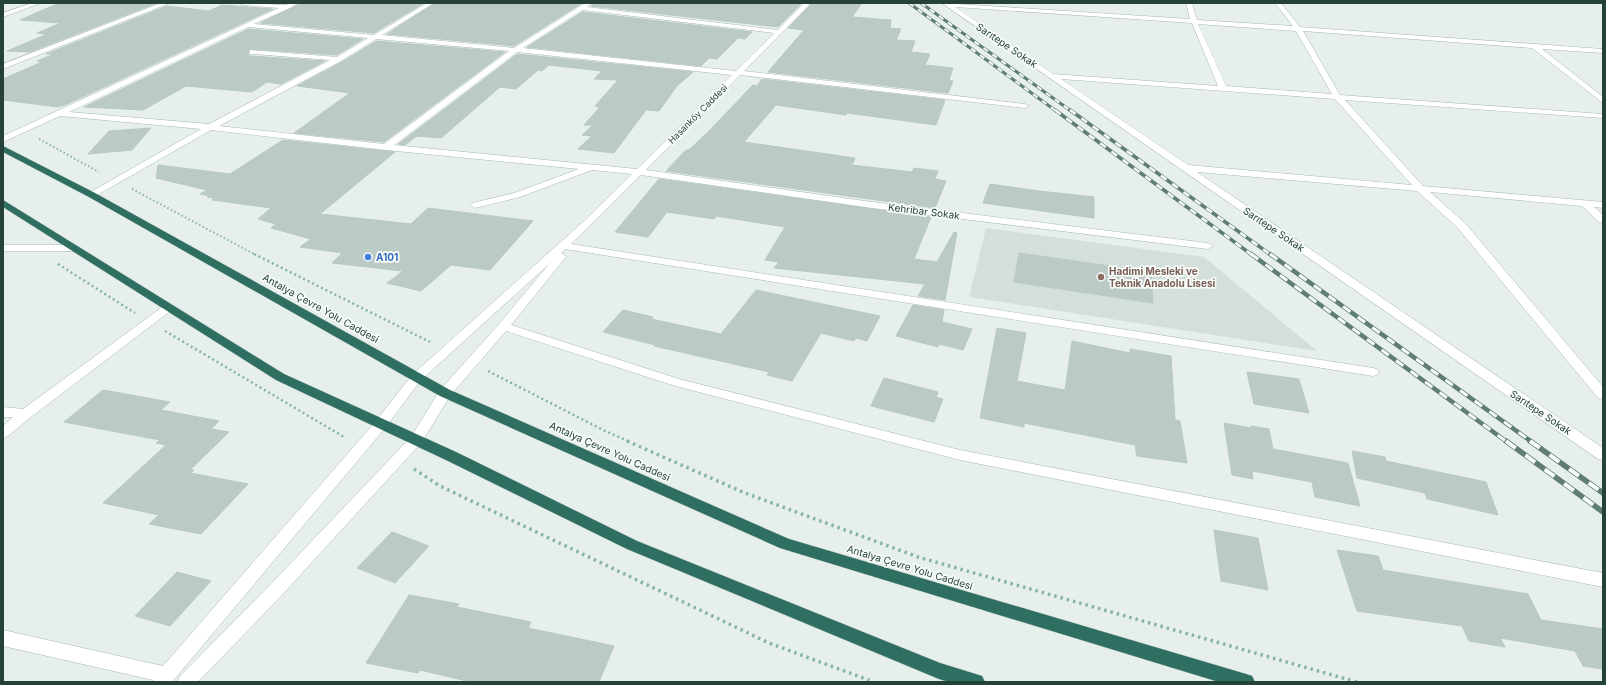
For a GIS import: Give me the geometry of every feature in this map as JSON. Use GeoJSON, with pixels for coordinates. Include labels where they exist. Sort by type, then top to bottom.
{"type":"FeatureCollection","features":[{"type":"Feature","properties":{"kind":"highway","name":"Antalya Çevre Yolu Caddesi"},"geometry":{"type":"LineString","coordinates":[[3,149],[92,195],[445,393],[786,544],[1246,682]]}},
{"type":"Feature","properties":{"kind":"highway"},"geometry":{"type":"LineString","coordinates":[[3,203],[280,377],[416,440],[632,545],[940,671],[976,682]]}},
{"type":"Feature","properties":{"kind":"street"},"geometry":{"type":"LineString","coordinates":[[3,15],[38,3]]}},
{"type":"Feature","properties":{"kind":"street"},"geometry":{"type":"LineString","coordinates":[[3,66],[167,3]]}},
{"type":"Feature","properties":{"kind":"street"},"geometry":{"type":"LineString","coordinates":[[244,3],[292,5]]}},
{"type":"Feature","properties":{"kind":"street"},"geometry":{"type":"LineString","coordinates":[[92,195],[210,127],[338,59],[431,3]]}},
{"type":"Feature","properties":{"kind":"street"},"geometry":{"type":"LineString","coordinates":[[386,147],[517,49],[589,3]]}},
{"type":"Feature","properties":{"kind":"street","name":"Hasanköy Caddesi"},"geometry":{"type":"LineString","coordinates":[[587,224],[808,3]]}},
{"type":"Feature","properties":{"kind":"street"},"geometry":{"type":"LineString","coordinates":[[1190,3],[1194,21],[1223,89]]}},
{"type":"Feature","properties":{"kind":"street"},"geometry":{"type":"LineString","coordinates":[[1278,3],[1299,30],[1338,97],[1420,189],[1461,225],[1603,395]]}},
{"type":"Feature","properties":{"kind":"street"},"geometry":{"type":"LineString","coordinates":[[949,4],[1603,51]]}},
{"type":"Feature","properties":{"kind":"street","name":"Sarıtepe Sokak"},"geometry":{"type":"LineString","coordinates":[[949,4],[1603,455]]}},
{"type":"Feature","properties":{"kind":"street"},"geometry":{"type":"LineString","coordinates":[[3,139],[250,26],[292,5]]}},
{"type":"Feature","properties":{"kind":"street"},"geometry":{"type":"LineString","coordinates":[[582,8],[780,32]]}},
{"type":"Feature","properties":{"kind":"street"},"geometry":{"type":"LineString","coordinates":[[250,26],[517,49],[740,72],[1025,106]]}},
{"type":"Feature","properties":{"kind":"street"},"geometry":{"type":"LineString","coordinates":[[1534,46],[1603,101]]}},
{"type":"Feature","properties":{"kind":"street"},"geometry":{"type":"LineString","coordinates":[[253,52],[338,59]]}},
{"type":"Feature","properties":{"kind":"street"},"geometry":{"type":"LineString","coordinates":[[1052,76],[1603,116]]}},
{"type":"Feature","properties":{"kind":"street","name":"Kehribar Sokak"},"geometry":{"type":"LineString","coordinates":[[58,113],[210,127],[386,147],[640,172],[872,205],[1208,246]]}},
{"type":"Feature","properties":{"kind":"street"},"geometry":{"type":"LineString","coordinates":[[475,205],[517,195],[592,167]]}},
{"type":"Feature","properties":{"kind":"street"},"geometry":{"type":"LineString","coordinates":[[1185,168],[1603,205]]}},
{"type":"Feature","properties":{"kind":"street"},"geometry":{"type":"LineString","coordinates":[[1586,204],[1603,220]]}},
{"type":"Feature","properties":{"kind":"street"},"geometry":{"type":"LineString","coordinates":[[186,682],[276,590],[416,440],[445,393],[504,326],[587,224]]}},
{"type":"Feature","properties":{"kind":"street"},"geometry":{"type":"LineString","coordinates":[[3,638],[164,679],[361,448],[416,378],[587,224]]}},
{"type":"Feature","properties":{"kind":"street"},"geometry":{"type":"LineString","coordinates":[[568,247],[1373,372]]}},
{"type":"Feature","properties":{"kind":"street"},"geometry":{"type":"LineString","coordinates":[[3,248],[74,248]]}},
{"type":"Feature","properties":{"kind":"street"},"geometry":{"type":"LineString","coordinates":[[3,433],[26,414],[169,307]]}},
{"type":"Feature","properties":{"kind":"street"},"geometry":{"type":"LineString","coordinates":[[504,326],[676,382],[960,456],[1603,580]]}},
{"type":"Feature","properties":{"kind":"street"},"geometry":{"type":"LineString","coordinates":[[3,412],[26,414]]}},
{"type":"Feature","properties":{"kind":"path"},"geometry":{"type":"LineString","coordinates":[[22,130],[253,253],[447,350]]}},
{"type":"Feature","properties":{"kind":"path"},"geometry":{"type":"LineString","coordinates":[[33,248],[149,322],[361,448]]}},
{"type":"Feature","properties":{"kind":"path"},"geometry":{"type":"LineString","coordinates":[[471,362],[603,430],[745,493],[918,557],[1357,682]]}},
{"type":"Feature","properties":{"kind":"path"},"geometry":{"type":"LineString","coordinates":[[398,459],[440,486],[769,643],[874,682]]}},
{"type":"Feature","properties":{"kind":"shaded area","name":"Hadimi Mesleki ve Teknik Anadolu Lisesi"},"geometry":{"type":"Polygon","coordinates":[[[986,228],[1204,257],[1317,351],[969,297],[986,228]]]}},
{"type":"Feature","properties":{"kind":"building"},"geometry":{"type":"Polygon","coordinates":[[[59,3],[154,4],[29,52],[7,51],[47,34],[37,33],[61,23],[20,20],[59,3]]]}},
{"type":"Feature","properties":{"kind":"building"},"geometry":{"type":"Polygon","coordinates":[[[302,3],[424,3],[374,33],[260,23],[302,3]]]}},
{"type":"Feature","properties":{"kind":"building"},"geometry":{"type":"Polygon","coordinates":[[[435,3],[582,3],[514,46],[387,34],[435,3]]]}},
{"type":"Feature","properties":{"kind":"building"},"geometry":{"type":"Polygon","coordinates":[[[593,3],[802,3],[778,27],[591,6],[593,3]]]}},
{"type":"Feature","properties":{"kind":"building"},"geometry":{"type":"Polygon","coordinates":[[[812,3],[862,3],[852,17],[891,20],[890,28],[901,29],[896,40],[915,41],[911,52],[930,54],[925,65],[953,68],[949,80],[953,81],[948,93],[768,72],[804,30],[788,28],[812,3]]]}},
{"type":"Feature","properties":{"kind":"building"},"geometry":{"type":"Polygon","coordinates":[[[222,5],[273,9],[65,105],[58,107],[3,100],[3,79],[42,62],[37,61],[54,54],[46,54],[167,6],[209,11],[222,5]]]}},
{"type":"Feature","properties":{"kind":"building"},"geometry":{"type":"Polygon","coordinates":[[[582,12],[752,32],[745,39],[738,38],[717,59],[709,58],[701,66],[527,47],[582,12]]]}},
{"type":"Feature","properties":{"kind":"building"},"geometry":{"type":"Polygon","coordinates":[[[248,29],[363,39],[337,55],[249,49],[248,54],[250,56],[325,61],[281,84],[267,82],[252,92],[186,86],[143,110],[84,107],[248,29]]]}},
{"type":"Feature","properties":{"kind":"building"},"geometry":{"type":"Polygon","coordinates":[[[376,41],[505,52],[384,142],[294,133],[350,93],[297,86],[342,62],[376,41]]]}},
{"type":"Feature","properties":{"kind":"building"},"geometry":{"type":"Polygon","coordinates":[[[517,54],[693,72],[677,86],[659,111],[646,110],[614,153],[578,149],[592,136],[582,135],[593,125],[584,125],[600,107],[595,106],[618,80],[594,79],[602,71],[549,65],[542,71],[538,70],[516,89],[500,87],[441,138],[417,136],[405,145],[398,144],[517,54]]]}},
{"type":"Feature","properties":{"kind":"building"},"geometry":{"type":"Polygon","coordinates":[[[762,79],[945,100],[936,125],[847,113],[846,115],[776,105],[744,142],[855,158],[852,165],[912,172],[914,168],[938,171],[935,179],[946,181],[935,208],[666,171],[686,150],[689,150],[707,133],[753,85],[757,86],[762,79]]]}},
{"type":"Feature","properties":{"kind":"building"},"geometry":{"type":"Polygon","coordinates":[[[151,128],[132,150],[88,154],[109,131],[151,128]]]}},
{"type":"Feature","properties":{"kind":"building"},"geometry":{"type":"Polygon","coordinates":[[[283,140],[395,152],[320,214],[411,224],[428,208],[533,221],[490,270],[451,265],[421,291],[387,283],[403,271],[332,263],[342,253],[300,247],[311,239],[271,228],[276,224],[258,219],[271,208],[212,200],[214,198],[200,194],[207,190],[156,178],[158,165],[230,174],[283,140]]]}},
{"type":"Feature","properties":{"kind":"building"},"geometry":{"type":"Polygon","coordinates":[[[659,179],[931,217],[914,259],[937,262],[954,232],[957,233],[945,300],[918,296],[925,284],[774,268],[779,262],[765,260],[785,227],[716,216],[714,219],[667,212],[648,237],[615,232],[659,179]]]}},
{"type":"Feature","properties":{"kind":"building"},"geometry":{"type":"Polygon","coordinates":[[[990,184],[1094,197],[1094,218],[983,203],[990,184]]]}},
{"type":"Feature","properties":{"kind":"building"},"geometry":{"type":"Polygon","coordinates":[[[1019,253],[1151,272],[1153,303],[1014,282],[1019,253]]]}},
{"type":"Feature","properties":{"kind":"building"},"geometry":{"type":"Polygon","coordinates":[[[756,290],[880,316],[867,341],[856,338],[854,341],[821,333],[792,381],[767,375],[769,372],[654,346],[655,345],[603,332],[623,310],[653,317],[651,319],[721,334],[756,290]]]}},
{"type":"Feature","properties":{"kind":"building"},"geometry":{"type":"Polygon","coordinates":[[[913,305],[944,310],[942,322],[972,329],[963,350],[939,344],[938,347],[896,336],[913,305]]]}},
{"type":"Feature","properties":{"kind":"building"},"geometry":{"type":"Polygon","coordinates":[[[997,328],[1026,333],[1017,381],[1065,390],[1072,341],[1130,353],[1130,349],[1171,356],[1175,420],[1180,421],[1187,463],[1137,456],[1135,445],[1024,423],[1024,427],[980,418],[997,328]]]}},
{"type":"Feature","properties":{"kind":"building"},"geometry":{"type":"Polygon","coordinates":[[[1247,372],[1299,379],[1309,413],[1254,404],[1247,372]]]}},
{"type":"Feature","properties":{"kind":"building"},"geometry":{"type":"Polygon","coordinates":[[[884,378],[938,392],[936,397],[943,399],[934,422],[871,406],[884,378]]]}},
{"type":"Feature","properties":{"kind":"building"},"geometry":{"type":"Polygon","coordinates":[[[103,390],[170,402],[161,410],[219,421],[211,429],[229,432],[190,470],[194,470],[190,473],[248,484],[201,534],[149,524],[159,515],[103,503],[166,445],[156,443],[160,440],[64,422],[103,390]]]}},
{"type":"Feature","properties":{"kind":"building"},"geometry":{"type":"Polygon","coordinates":[[[1224,423],[1251,428],[1251,426],[1269,429],[1273,449],[1348,463],[1360,506],[1315,497],[1312,482],[1252,471],[1253,479],[1232,475],[1224,423]]]}},
{"type":"Feature","properties":{"kind":"building"},"geometry":{"type":"Polygon","coordinates":[[[1352,451],[1385,457],[1386,461],[1486,482],[1498,515],[1427,499],[1425,493],[1357,478],[1352,451]]]}},
{"type":"Feature","properties":{"kind":"building"},"geometry":{"type":"Polygon","coordinates":[[[1214,530],[1258,538],[1268,590],[1221,581],[1214,530]]]}},
{"type":"Feature","properties":{"kind":"building"},"geometry":{"type":"Polygon","coordinates":[[[392,532],[429,546],[395,583],[357,568],[392,532]]]}},
{"type":"Feature","properties":{"kind":"building"},"geometry":{"type":"Polygon","coordinates":[[[1337,550],[1378,556],[1383,570],[1528,594],[1541,620],[1603,629],[1603,669],[1583,666],[1575,651],[1500,638],[1505,647],[1469,641],[1462,626],[1357,611],[1337,550]]]}},
{"type":"Feature","properties":{"kind":"building"},"geometry":{"type":"Polygon","coordinates":[[[177,572],[211,581],[170,626],[135,616],[177,572]]]}},
{"type":"Feature","properties":{"kind":"building"},"geometry":{"type":"Polygon","coordinates":[[[409,595],[459,604],[457,607],[531,622],[528,628],[614,646],[599,682],[471,682],[420,670],[418,673],[366,663],[409,595]]]}},
{"type":"Feature","properties":{"kind":"railway"},"geometry":{"type":"LineString","coordinates":[[909,3],[1056,111]]}},
{"type":"Feature","properties":{"kind":"railway"},"geometry":{"type":"LineString","coordinates":[[921,3],[1071,111]]}},
{"type":"Feature","properties":{"kind":"railway"},"geometry":{"type":"LineString","coordinates":[[1055,110],[1252,255]]}},
{"type":"Feature","properties":{"kind":"railway"},"geometry":{"type":"LineString","coordinates":[[1070,110],[1271,255]]}},
{"type":"Feature","properties":{"kind":"railway"},"geometry":{"type":"LineString","coordinates":[[1251,254],[1507,442]]}},
{"type":"Feature","properties":{"kind":"railway"},"geometry":{"type":"LineString","coordinates":[[1270,254],[1532,442]]}},
{"type":"Feature","properties":{"kind":"railway"},"geometry":{"type":"LineString","coordinates":[[1506,441],[1603,512]]}},
{"type":"Feature","properties":{"kind":"railway"},"geometry":{"type":"LineString","coordinates":[[1530,441],[1603,493]]}},
{"type":"Feature","properties":{"kind":"place","name":"A101"},"geometry":{"type":"Point","coordinates":[368,257]}},
{"type":"Feature","properties":{"kind":"place","name":"Hadimi Mesleki ve Teknik Anadolu Lisesi"},"geometry":{"type":"Point","coordinates":[1101,277]}}]}
